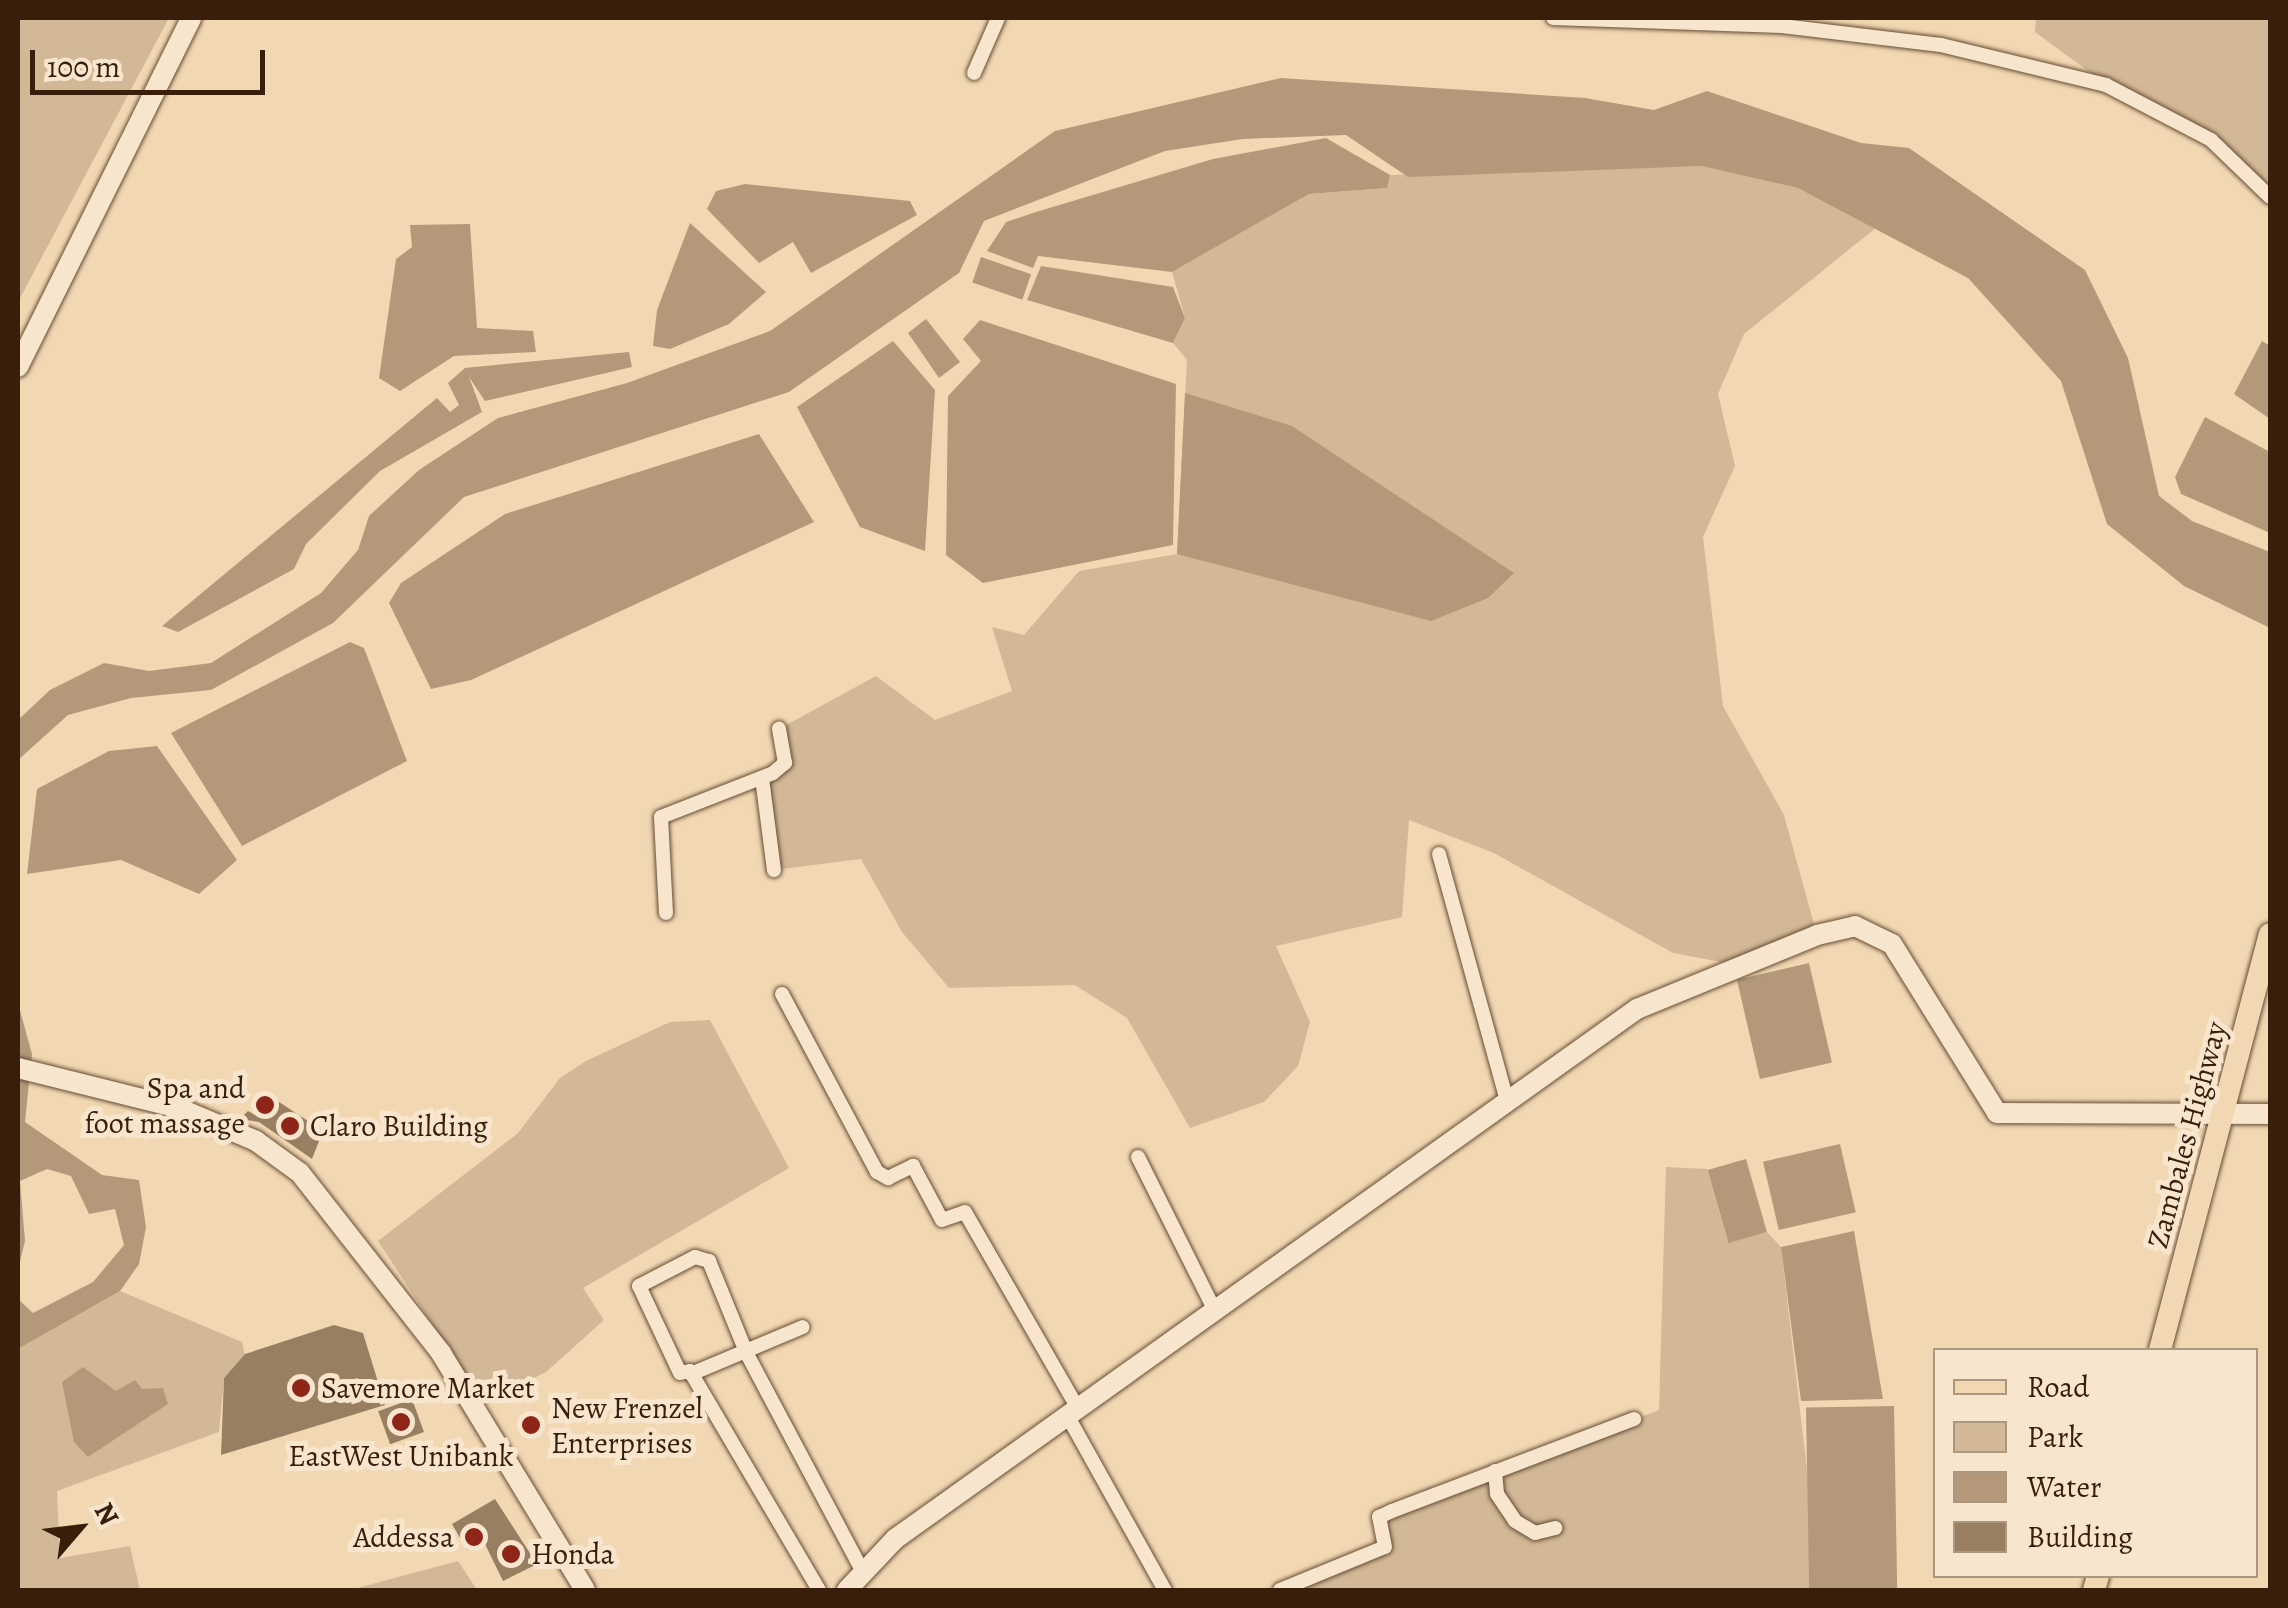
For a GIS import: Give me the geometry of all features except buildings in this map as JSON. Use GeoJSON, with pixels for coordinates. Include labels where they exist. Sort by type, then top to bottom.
{"type":"FeatureCollection","features":[{"type":"Feature","properties":{"kind":"main road","name":"Zambales Highway"},"geometry":{"type":"LineString","coordinates":[[2161,1348],[2228,1111],[2270,934]]}},
{"type":"Feature","properties":{"kind":"street"},"geometry":{"type":"LineString","coordinates":[[18,367],[191,18]]}},
{"type":"Feature","properties":{"kind":"street"},"geometry":{"type":"LineString","coordinates":[[974,73],[998,18]]}},
{"type":"Feature","properties":{"kind":"street"},"geometry":{"type":"LineString","coordinates":[[1553,18],[1782,26],[1941,44],[2106,85],[2211,140],[2270,197]]}},
{"type":"Feature","properties":{"kind":"street"},"geometry":{"type":"LineString","coordinates":[[666,912],[661,817],[762,778],[784,763],[778,729]]}},
{"type":"Feature","properties":{"kind":"street"},"geometry":{"type":"LineString","coordinates":[[762,778],[774,870]]}},
{"type":"Feature","properties":{"kind":"street"},"geometry":{"type":"LineString","coordinates":[[1439,854],[1506,1097]]}},
{"type":"Feature","properties":{"kind":"street"},"geometry":{"type":"LineString","coordinates":[[847,1590],[895,1539],[1506,1097],[1637,1008],[1732,964],[1856,926],[1877,930],[1892,944],[1997,1113],[2270,1114]]}},
{"type":"Feature","properties":{"kind":"street"},"geometry":{"type":"LineString","coordinates":[[782,994],[877,1172],[888,1178],[913,1166],[942,1220],[965,1212],[1165,1590]]}},
{"type":"Feature","properties":{"kind":"street"},"geometry":{"type":"LineString","coordinates":[[26,1070],[222,1124],[300,1173],[441,1352],[585,1590]]}},
{"type":"Feature","properties":{"kind":"street"},"geometry":{"type":"LineString","coordinates":[[1138,1157],[1216,1310]]}},
{"type":"Feature","properties":{"kind":"street"},"geometry":{"type":"LineString","coordinates":[[802,1328],[747,1354],[691,1374],[680,1372],[638,1286],[694,1257],[710,1261],[747,1354],[864,1572]]}},
{"type":"Feature","properties":{"kind":"street"},"geometry":{"type":"LineString","coordinates":[[691,1374],[818,1590]]}},
{"type":"Feature","properties":{"kind":"street"},"geometry":{"type":"LineString","coordinates":[[1280,1590],[1385,1547],[1379,1517],[1634,1419]]}},
{"type":"Feature","properties":{"kind":"street"},"geometry":{"type":"LineString","coordinates":[[1494,1471],[1498,1494],[1516,1521],[1535,1532],[1555,1528]]}},
{"type":"Feature","properties":{"kind":"green space"},"geometry":{"type":"Polygon","coordinates":[[[18,18],[169,18],[18,302],[18,18]]]}},
{"type":"Feature","properties":{"kind":"green space"},"geometry":{"type":"Polygon","coordinates":[[[2036,18],[2270,18],[2270,192],[2208,131],[2103,82],[2035,32],[2036,18]]]}},
{"type":"Feature","properties":{"kind":"green space"},"geometry":{"type":"Polygon","coordinates":[[[1701,166],[1798,188],[1877,227],[1744,334],[1718,394],[1735,466],[1703,537],[1723,706],[1784,815],[1817,935],[1732,964],[1673,953],[1494,853],[1409,820],[1402,917],[1276,946],[1310,1022],[1298,1066],[1264,1102],[1190,1128],[1127,1018],[1075,985],[949,988],[902,932],[861,859],[774,870],[763,778],[785,763],[779,729],[876,676],[935,720],[1012,691],[992,627],[1024,635],[1079,571],[1177,554],[1187,360],[1173,343],[1185,318],[1172,272],[1309,194],[1387,188],[1390,175],[1701,166]]]}},
{"type":"Feature","properties":{"kind":"green space"},"geometry":{"type":"Polygon","coordinates":[[[710,1020],[789,1168],[583,1288],[604,1320],[546,1372],[484,1403],[378,1241],[518,1133],[560,1078],[586,1061],[670,1022],[710,1020]]]}},
{"type":"Feature","properties":{"kind":"green space"},"geometry":{"type":"Polygon","coordinates":[[[1666,1167],[1707,1169],[1728,1242],[1767,1232],[1781,1247],[1821,1590],[1276,1590],[1384,1547],[1379,1517],[1659,1410],[1666,1167]]]}},
{"type":"Feature","properties":{"kind":"green space"},"geometry":{"type":"Polygon","coordinates":[[[120,1291],[242,1342],[245,1354],[224,1378],[219,1432],[57,1491],[60,1558],[130,1546],[140,1590],[18,1590],[18,1349],[120,1291]]]}},
{"type":"Feature","properties":{"kind":"green space"},"geometry":{"type":"Polygon","coordinates":[[[458,1561],[477,1590],[350,1590],[458,1561]]]}},
{"type":"Feature","properties":{"kind":"water"},"geometry":{"type":"Polygon","coordinates":[[[1281,78],[1585,98],[1654,110],[1707,91],[1861,143],[1909,148],[2085,270],[2128,358],[2159,496],[2192,521],[2270,552],[2270,628],[2184,586],[2107,524],[2061,381],[1968,278],[1798,188],[1701,166],[1408,177],[1346,135],[1243,139],[1165,151],[984,221],[959,273],[789,392],[464,497],[333,623],[211,690],[131,698],[68,715],[18,760],[18,720],[50,690],[104,663],[149,671],[211,663],[321,593],[358,550],[369,516],[419,470],[498,418],[627,383],[770,331],[1055,131],[1281,78]]]}},
{"type":"Feature","properties":{"kind":"water"},"geometry":{"type":"Polygon","coordinates":[[[1326,138],[1390,175],[1387,188],[1309,194],[1172,272],[1038,256],[1033,268],[987,251],[1006,222],[1036,212],[1213,159],[1326,138]]]}},
{"type":"Feature","properties":{"kind":"water"},"geometry":{"type":"Polygon","coordinates":[[[745,184],[910,201],[917,215],[811,273],[793,242],[759,263],[707,209],[716,191],[745,184]]]}},
{"type":"Feature","properties":{"kind":"water"},"geometry":{"type":"Polygon","coordinates":[[[690,223],[766,292],[729,324],[670,349],[653,346],[657,310],[690,223]]]}},
{"type":"Feature","properties":{"kind":"water"},"geometry":{"type":"Polygon","coordinates":[[[470,224],[477,328],[533,331],[536,352],[454,356],[400,391],[379,378],[396,259],[412,247],[410,225],[470,224]]]}},
{"type":"Feature","properties":{"kind":"water"},"geometry":{"type":"Polygon","coordinates":[[[981,257],[1031,274],[1022,300],[972,283],[981,257]]]}},
{"type":"Feature","properties":{"kind":"water"},"geometry":{"type":"Polygon","coordinates":[[[1041,266],[1173,287],[1185,318],[1173,343],[1027,300],[1041,266]]]}},
{"type":"Feature","properties":{"kind":"water"},"geometry":{"type":"Polygon","coordinates":[[[926,319],[960,362],[939,378],[908,333],[926,319]]]}},
{"type":"Feature","properties":{"kind":"water"},"geometry":{"type":"Polygon","coordinates":[[[980,320],[1176,384],[1173,545],[983,583],[946,555],[948,396],[981,361],[963,339],[980,320]]]}},
{"type":"Feature","properties":{"kind":"water"},"geometry":{"type":"Polygon","coordinates":[[[893,341],[935,390],[925,551],[860,527],[797,407],[893,341]]]}},
{"type":"Feature","properties":{"kind":"water"},"geometry":{"type":"Polygon","coordinates":[[[2262,341],[2270,346],[2270,419],[2234,394],[2262,341]]]}},
{"type":"Feature","properties":{"kind":"water"},"geometry":{"type":"Polygon","coordinates":[[[629,352],[632,367],[485,401],[469,377],[482,412],[380,471],[306,544],[294,569],[178,632],[162,626],[437,398],[450,412],[459,405],[448,383],[465,368],[629,352]]]}},
{"type":"Feature","properties":{"kind":"water"},"geometry":{"type":"Polygon","coordinates":[[[1185,393],[1292,426],[1514,573],[1488,598],[1431,621],[1177,554],[1185,393]]]}},
{"type":"Feature","properties":{"kind":"water"},"geometry":{"type":"Polygon","coordinates":[[[2205,417],[2270,452],[2270,533],[2181,494],[2175,477],[2205,417]]]}},
{"type":"Feature","properties":{"kind":"water"},"geometry":{"type":"Polygon","coordinates":[[[759,434],[814,522],[471,680],[431,689],[389,603],[401,583],[505,514],[759,434]]]}},
{"type":"Feature","properties":{"kind":"water"},"geometry":{"type":"Polygon","coordinates":[[[350,642],[364,648],[407,761],[242,846],[171,733],[350,642]]]}},
{"type":"Feature","properties":{"kind":"water"},"geometry":{"type":"Polygon","coordinates":[[[157,746],[237,860],[199,894],[121,860],[27,874],[37,789],[109,751],[157,746]]]}},
{"type":"Feature","properties":{"kind":"water"},"geometry":{"type":"Polygon","coordinates":[[[1809,963],[1832,1062],[1760,1079],[1737,980],[1809,963]]]}},
{"type":"Feature","properties":{"kind":"water"},"geometry":{"type":"Polygon","coordinates":[[[18,1003],[32,1054],[25,1122],[102,1175],[139,1180],[146,1227],[139,1264],[120,1291],[18,1349],[18,1299],[33,1313],[93,1282],[124,1245],[115,1209],[89,1214],[71,1176],[47,1169],[20,1181],[25,1241],[18,1270],[18,1003]]]}},
{"type":"Feature","properties":{"kind":"water"},"geometry":{"type":"Polygon","coordinates":[[[1840,1144],[1856,1212],[1779,1230],[1763,1162],[1840,1144]]]}},
{"type":"Feature","properties":{"kind":"water"},"geometry":{"type":"Polygon","coordinates":[[[1746,1159],[1767,1232],[1728,1243],[1708,1170],[1746,1159]]]}},
{"type":"Feature","properties":{"kind":"water"},"geometry":{"type":"Polygon","coordinates":[[[1854,1231],[1883,1399],[1801,1401],[1781,1247],[1854,1231]]]}},
{"type":"Feature","properties":{"kind":"water"},"geometry":{"type":"Polygon","coordinates":[[[83,1367],[116,1391],[135,1380],[142,1389],[163,1388],[168,1404],[88,1457],[74,1442],[62,1382],[83,1367]]]}},
{"type":"Feature","properties":{"kind":"water"},"geometry":{"type":"Polygon","coordinates":[[[1894,1406],[1897,1590],[1809,1590],[1806,1408],[1894,1406]]]}},
{"type":"Feature","properties":{"kind":"place","name":"Spa and foot massage"},"geometry":{"type":"Point","coordinates":[265,1105]}},
{"type":"Feature","properties":{"kind":"place","name":"Claro Building"},"geometry":{"type":"Point","coordinates":[290,1126]}},
{"type":"Feature","properties":{"kind":"place","name":"Savemore Market"},"geometry":{"type":"Point","coordinates":[301,1388]}},
{"type":"Feature","properties":{"kind":"place","name":"EastWest Unibank"},"geometry":{"type":"Point","coordinates":[401,1422]}},
{"type":"Feature","properties":{"kind":"place","name":"New Frenzel Enterprises"},"geometry":{"type":"Point","coordinates":[531,1425]}},
{"type":"Feature","properties":{"kind":"place","name":"Addessa"},"geometry":{"type":"Point","coordinates":[474,1537]}},
{"type":"Feature","properties":{"kind":"place","name":"Honda"},"geometry":{"type":"Point","coordinates":[511,1554]}}]}
